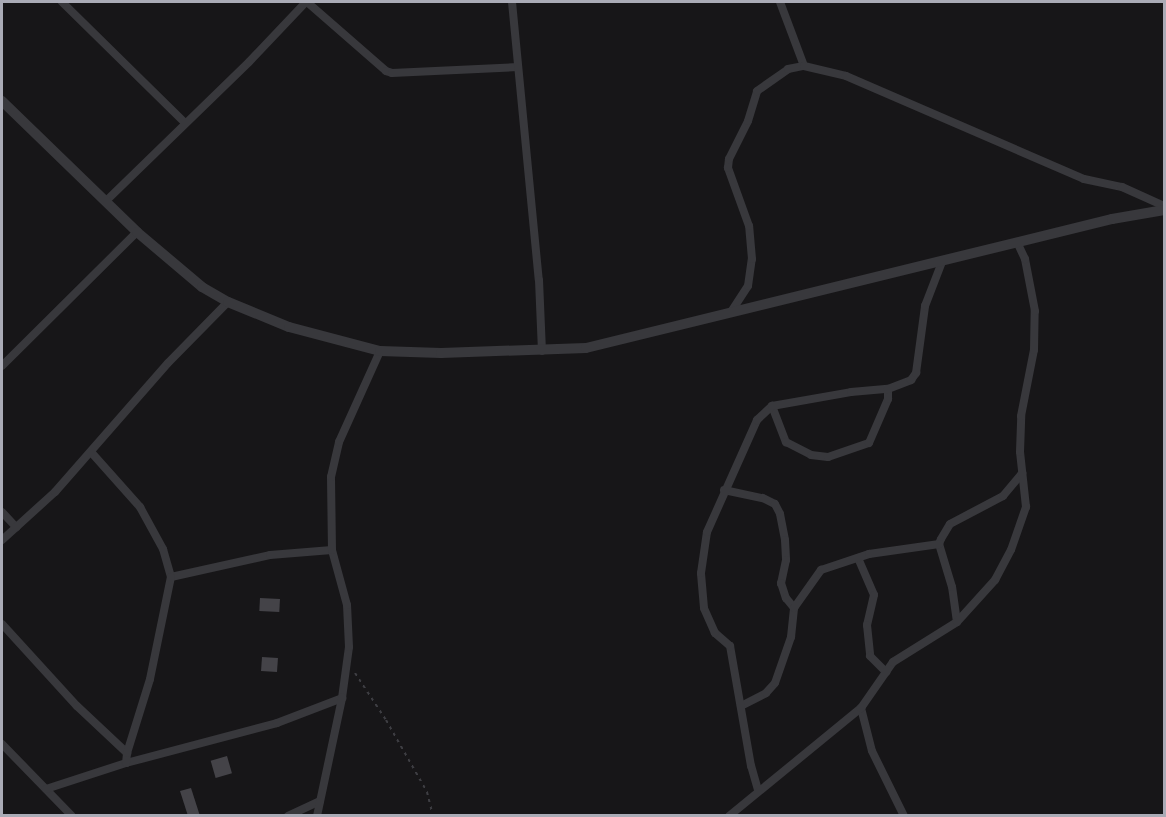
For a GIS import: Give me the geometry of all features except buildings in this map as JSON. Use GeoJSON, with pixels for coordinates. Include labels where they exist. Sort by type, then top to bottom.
{"type":"FeatureCollection","features":[{"type":"Feature","properties":{"kind":"street"},"geometry":{"type":"LineString","coordinates":[[62,2],[184,123]]}},
{"type":"Feature","properties":{"kind":"street"},"geometry":{"type":"LineString","coordinates":[[106,201],[249,62],[307,2],[386,71],[392,73],[518,67]]}},
{"type":"Feature","properties":{"kind":"street"},"geometry":{"type":"LineString","coordinates":[[512,2],[538,280],[542,351]]}},
{"type":"Feature","properties":{"kind":"street"},"geometry":{"type":"LineString","coordinates":[[780,2],[804,66]]}},
{"type":"Feature","properties":{"kind":"street"},"geometry":{"type":"LineString","coordinates":[[731,312],[748,286],[752,259],[749,226],[728,168],[729,159],[748,121],[757,91],[778,74],[804,66],[846,76],[1084,179],[1122,187],[1164,206]]}},
{"type":"Feature","properties":{"kind":"street"},"geometry":{"type":"LineString","coordinates":[[2,101],[174,266],[228,302],[289,327],[380,351],[441,353],[586,348],[1112,219],[1164,210]]}},
{"type":"Feature","properties":{"kind":"street"},"geometry":{"type":"LineString","coordinates":[[2,366],[137,232]]}},
{"type":"Feature","properties":{"kind":"street"},"geometry":{"type":"LineString","coordinates":[[729,816],[861,708],[893,662],[957,622],[995,580],[1011,550],[1026,507],[1020,452],[1021,416],[1034,350],[1035,311],[1025,259],[1018,243]]}},
{"type":"Feature","properties":{"kind":"street"},"geometry":{"type":"LineString","coordinates":[[758,790],[751,766],[729,645],[715,633],[704,608],[702,585],[707,532],[757,420],[772,406],[851,392],[888,389],[902,385],[916,374],[925,306],[942,262]]}},
{"type":"Feature","properties":{"kind":"street"},"geometry":{"type":"LineString","coordinates":[[2,540],[55,492],[168,363],[228,302]]}},
{"type":"Feature","properties":{"kind":"street"},"geometry":{"type":"LineString","coordinates":[[317,816],[348,663],[347,605],[332,550],[331,477],[339,442],[380,351]]}},
{"type":"Feature","properties":{"kind":"street"},"geometry":{"type":"LineString","coordinates":[[772,406],[786,442],[811,455],[828,457],[869,443],[888,399],[888,389]]}},
{"type":"Feature","properties":{"kind":"street"},"geometry":{"type":"LineString","coordinates":[[91,452],[140,507],[163,549],[171,577],[150,679],[126,763]]}},
{"type":"Feature","properties":{"kind":"street"},"geometry":{"type":"LineString","coordinates":[[957,622],[952,587],[939,544],[950,524],[1003,496],[1022,473]]}},
{"type":"Feature","properties":{"kind":"street"},"geometry":{"type":"LineString","coordinates":[[724,490],[763,498],[775,504],[780,514],[785,540],[786,560],[782,584],[786,598],[794,608]]}},
{"type":"Feature","properties":{"kind":"street"},"geometry":{"type":"LineString","coordinates":[[2,512],[16,527]]}},
{"type":"Feature","properties":{"kind":"street"},"geometry":{"type":"LineString","coordinates":[[741,706],[766,693],[775,683],[791,637],[794,608],[821,570],[869,554],[939,544]]}},
{"type":"Feature","properties":{"kind":"street"},"geometry":{"type":"LineString","coordinates":[[171,577],[270,555],[332,550]]}},
{"type":"Feature","properties":{"kind":"street"},"geometry":{"type":"LineString","coordinates":[[858,558],[874,595],[867,625],[870,656],[886,672]]}},
{"type":"Feature","properties":{"kind":"street"},"geometry":{"type":"LineString","coordinates":[[2,624],[77,706],[127,753]]}},
{"type":"Feature","properties":{"kind":"street"},"geometry":{"type":"LineString","coordinates":[[46,789],[126,763],[276,723],[342,698]]}},
{"type":"Feature","properties":{"kind":"street"},"geometry":{"type":"LineString","coordinates":[[861,708],[872,751],[904,816]]}},
{"type":"Feature","properties":{"kind":"street"},"geometry":{"type":"LineString","coordinates":[[2,744],[72,816]]}},
{"type":"Feature","properties":{"kind":"street"},"geometry":{"type":"LineString","coordinates":[[288,816],[320,801]]}},
{"type":"Feature","properties":{"kind":"path"},"geometry":{"type":"LineString","coordinates":[[348,663],[386,720],[427,792],[433,816]]}}]}
